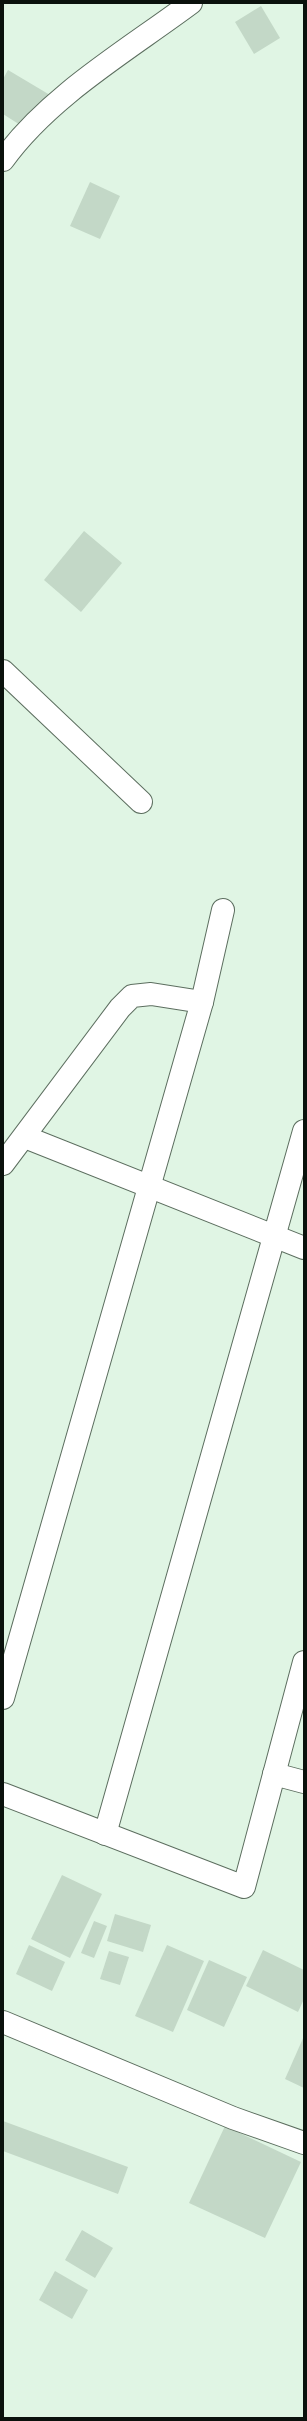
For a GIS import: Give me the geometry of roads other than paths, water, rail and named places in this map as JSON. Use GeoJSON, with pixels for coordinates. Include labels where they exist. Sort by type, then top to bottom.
{"type":"FeatureCollection","features":[{"type":"Feature","properties":{"kind":"street"},"geometry":{"type":"LineString","coordinates":[[3,160],[14,144],[55,103],[191,3]]}},
{"type":"Feature","properties":{"kind":"street"},"geometry":{"type":"LineString","coordinates":[[3,671],[141,802]]}},
{"type":"Feature","properties":{"kind":"street"},"geometry":{"type":"LineString","coordinates":[[3,1698],[202,1002],[223,910]]}},
{"type":"Feature","properties":{"kind":"street"},"geometry":{"type":"LineString","coordinates":[[3,1165],[120,1008],[132,996],[150,994],[202,1002]]}},
{"type":"Feature","properties":{"kind":"street"},"geometry":{"type":"LineString","coordinates":[[105,1834],[304,1131]]}},
{"type":"Feature","properties":{"kind":"street"},"geometry":{"type":"LineString","coordinates":[[25,1137],[304,1248]]}},
{"type":"Feature","properties":{"kind":"street"},"geometry":{"type":"LineString","coordinates":[[3,1794],[244,1887],[304,1662]]}},
{"type":"Feature","properties":{"kind":"street"},"geometry":{"type":"LineString","coordinates":[[274,1774],[304,1782]]}},
{"type":"Feature","properties":{"kind":"street"},"geometry":{"type":"LineString","coordinates":[[3,2022],[233,2118],[304,2143]]}}]}
